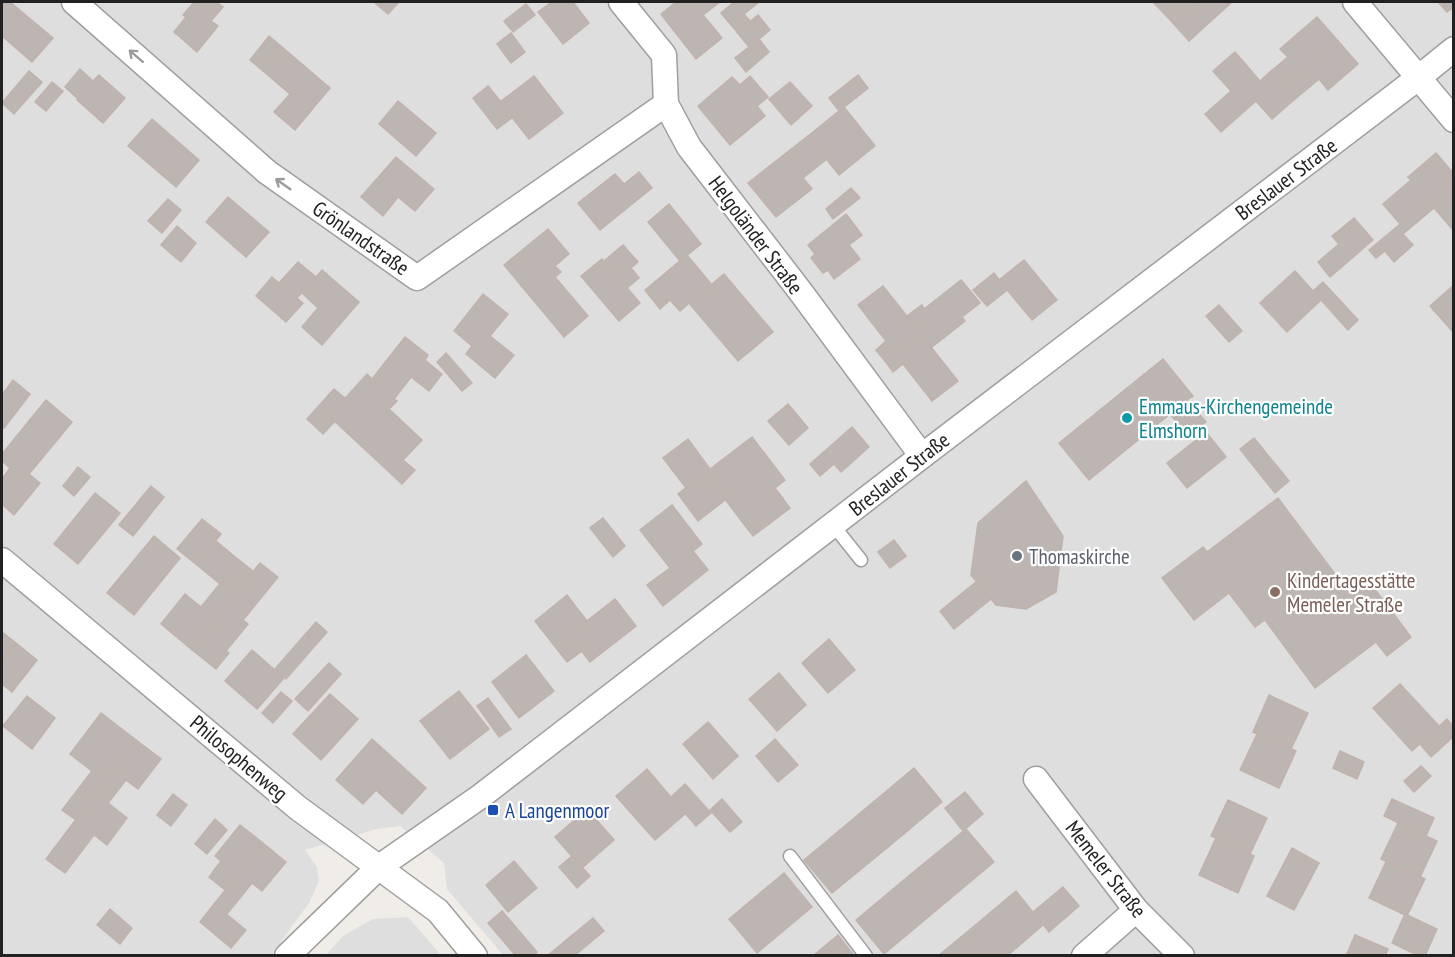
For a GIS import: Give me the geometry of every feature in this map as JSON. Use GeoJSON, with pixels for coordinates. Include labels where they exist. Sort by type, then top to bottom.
{"type":"FeatureCollection","features":[{"type":"Feature","properties":{"kind":"street","name":"Grönlandstraße"},"geometry":{"type":"LineString","coordinates":[[74,2],[267,172],[417,278],[666,104]]}},
{"type":"Feature","properties":{"kind":"street","name":"Helgoländer Straße"},"geometry":{"type":"LineString","coordinates":[[621,2],[664,55],[666,104],[689,147],[800,291],[922,456]]}},
{"type":"Feature","properties":{"kind":"street"},"geometry":{"type":"LineString","coordinates":[[1355,2],[1454,120]]}},
{"type":"Feature","properties":{"kind":"street","name":"Breslauer Straße"},"geometry":{"type":"LineString","coordinates":[[287,956],[379,867],[481,796],[1454,49]]}},
{"type":"Feature","properties":{"kind":"street","name":"Philosophenweg"},"geometry":{"type":"LineString","coordinates":[[2,560],[298,808],[438,911],[475,956]]}},
{"type":"Feature","properties":{"kind":"street","name":"Memeler Straße"},"geometry":{"type":"LineString","coordinates":[[1036,779],[1136,910],[1182,956]]}},
{"type":"Feature","properties":{"kind":"street"},"geometry":{"type":"LineString","coordinates":[[1084,956],[1136,910]]}},
{"type":"Feature","properties":{"kind":"lane"},"geometry":{"type":"LineString","coordinates":[[833,525],[861,560]]}},
{"type":"Feature","properties":{"kind":"lane"},"geometry":{"type":"LineString","coordinates":[[790,856],[866,956]]}},
{"type":"Feature","properties":{"kind":"shaded area"},"geometry":{"type":"Polygon","coordinates":[[[2,2],[1453,2],[1453,955],[503,955],[447,889],[444,863],[400,826],[377,829],[305,850],[317,867],[319,881],[309,903],[271,955],[2,956],[2,2]]]}},
{"type":"Feature","properties":{"kind":"shaded area"},"geometry":{"type":"Polygon","coordinates":[[[408,917],[441,955],[326,955],[343,936],[373,919],[408,917]]]}},
{"type":"Feature","properties":{"kind":"building"},"geometry":{"type":"Polygon","coordinates":[[[10,2],[53,38],[32,62],[2,36],[2,5],[10,2]]]}},
{"type":"Feature","properties":{"kind":"building"},"geometry":{"type":"Polygon","coordinates":[[[194,2],[216,2],[223,7],[211,21],[218,26],[197,52],[174,32],[186,17],[183,15],[194,2]]]}},
{"type":"Feature","properties":{"kind":"building"},"geometry":{"type":"Polygon","coordinates":[[[374,2],[399,2],[388,14],[374,2]]]}},
{"type":"Feature","properties":{"kind":"building"},"geometry":{"type":"Polygon","coordinates":[[[552,2],[573,2],[589,23],[563,44],[538,12],[552,2]]]}},
{"type":"Feature","properties":{"kind":"building"},"geometry":{"type":"Polygon","coordinates":[[[676,2],[720,2],[703,15],[722,38],[696,59],[661,14],[676,2]]]}},
{"type":"Feature","properties":{"kind":"building"},"geometry":{"type":"Polygon","coordinates":[[[734,2],[759,2],[744,14],[750,21],[737,32],[721,13],[734,2]]]}},
{"type":"Feature","properties":{"kind":"building"},"geometry":{"type":"Polygon","coordinates":[[[1153,2],[1196,2],[1173,23],[1153,2]]]}},
{"type":"Feature","properties":{"kind":"building"},"geometry":{"type":"Polygon","coordinates":[[[1196,2],[1232,2],[1189,41],[1173,23],[1196,2]]]}},
{"type":"Feature","properties":{"kind":"building"},"geometry":{"type":"Polygon","coordinates":[[[1438,2],[1454,2],[1454,7],[1447,12],[1438,2]]]}},
{"type":"Feature","properties":{"kind":"building"},"geometry":{"type":"Polygon","coordinates":[[[526,4],[535,15],[513,32],[504,21],[526,4]]]}},
{"type":"Feature","properties":{"kind":"building"},"geometry":{"type":"Polygon","coordinates":[[[758,15],[770,30],[759,39],[769,52],[746,72],[735,58],[749,47],[737,32],[758,15]]]}},
{"type":"Feature","properties":{"kind":"building"},"geometry":{"type":"Polygon","coordinates":[[[1317,17],[1338,41],[1284,88],[1270,72],[1288,57],[1280,49],[1317,17]]]}},
{"type":"Feature","properties":{"kind":"building"},"geometry":{"type":"Polygon","coordinates":[[[511,33],[525,52],[511,63],[497,44],[511,33]]]}},
{"type":"Feature","properties":{"kind":"building"},"geometry":{"type":"Polygon","coordinates":[[[269,36],[282,47],[263,71],[250,60],[269,36]]]}},
{"type":"Feature","properties":{"kind":"building"},"geometry":{"type":"Polygon","coordinates":[[[1338,41],[1358,64],[1328,90],[1319,79],[1294,100],[1284,88],[1338,41]]]}},
{"type":"Feature","properties":{"kind":"building"},"geometry":{"type":"Polygon","coordinates":[[[282,47],[330,88],[295,130],[274,112],[290,94],[263,71],[282,47]]]}},
{"type":"Feature","properties":{"kind":"building"},"geometry":{"type":"Polygon","coordinates":[[[1235,52],[1260,81],[1270,72],[1294,100],[1272,119],[1256,101],[1221,132],[1205,114],[1231,91],[1213,71],[1235,52]]]}},
{"type":"Feature","properties":{"kind":"building"},"geometry":{"type":"Polygon","coordinates":[[[80,69],[93,81],[99,75],[125,98],[103,123],[65,87],[80,69]]]}},
{"type":"Feature","properties":{"kind":"building"},"geometry":{"type":"Polygon","coordinates":[[[29,71],[42,82],[14,114],[2,103],[29,71]]]}},
{"type":"Feature","properties":{"kind":"building"},"geometry":{"type":"Polygon","coordinates":[[[858,75],[868,88],[839,111],[829,98],[858,75]]]}},
{"type":"Feature","properties":{"kind":"building"},"geometry":{"type":"Polygon","coordinates":[[[534,76],[563,113],[529,139],[500,102],[534,76]]]}},
{"type":"Feature","properties":{"kind":"building"},"geometry":{"type":"Polygon","coordinates":[[[750,76],[768,97],[757,106],[765,116],[730,145],[698,106],[732,77],[740,85],[750,76]]]}},
{"type":"Feature","properties":{"kind":"building"},"geometry":{"type":"Polygon","coordinates":[[[52,82],[63,91],[46,111],[35,102],[52,82]]]}},
{"type":"Feature","properties":{"kind":"building"},"geometry":{"type":"Polygon","coordinates":[[[790,82],[812,106],[791,125],[769,99],[790,82]]]}},
{"type":"Feature","properties":{"kind":"building"},"geometry":{"type":"Polygon","coordinates":[[[488,86],[513,117],[497,129],[473,98],[488,86]]]}},
{"type":"Feature","properties":{"kind":"building"},"geometry":{"type":"Polygon","coordinates":[[[398,101],[436,133],[416,156],[379,124],[398,101]]]}},
{"type":"Feature","properties":{"kind":"building"},"geometry":{"type":"Polygon","coordinates":[[[844,107],[875,146],[839,175],[808,136],[844,107]]]}},
{"type":"Feature","properties":{"kind":"building"},"geometry":{"type":"Polygon","coordinates":[[[152,119],[199,160],[176,187],[128,146],[152,119]]]}},
{"type":"Feature","properties":{"kind":"building"},"geometry":{"type":"Polygon","coordinates":[[[808,136],[827,159],[803,178],[812,189],[776,217],[748,183],[808,136]]]}},
{"type":"Feature","properties":{"kind":"building"},"geometry":{"type":"Polygon","coordinates":[[[1436,153],[1454,174],[1454,179],[1400,224],[1383,204],[1411,180],[1408,177],[1436,153]]]}},
{"type":"Feature","properties":{"kind":"building"},"geometry":{"type":"Polygon","coordinates":[[[396,157],[434,189],[415,211],[398,197],[383,216],[361,197],[396,157]]]}},
{"type":"Feature","properties":{"kind":"building"},"geometry":{"type":"Polygon","coordinates":[[[639,172],[652,188],[600,230],[578,203],[615,174],[624,184],[639,172]]]}},
{"type":"Feature","properties":{"kind":"building"},"geometry":{"type":"Polygon","coordinates":[[[1454,179],[1454,231],[1434,208],[1403,234],[1413,245],[1394,262],[1385,251],[1376,258],[1369,250],[1454,179]]]}},
{"type":"Feature","properties":{"kind":"building"},"geometry":{"type":"Polygon","coordinates":[[[851,188],[860,198],[833,219],[826,209],[851,188]]]}},
{"type":"Feature","properties":{"kind":"building"},"geometry":{"type":"Polygon","coordinates":[[[228,197],[269,232],[246,257],[206,222],[228,197]]]}},
{"type":"Feature","properties":{"kind":"building"},"geometry":{"type":"Polygon","coordinates":[[[168,199],[181,210],[162,233],[148,221],[168,199]]]}},
{"type":"Feature","properties":{"kind":"building"},"geometry":{"type":"Polygon","coordinates":[[[669,204],[701,244],[680,261],[648,222],[669,204]]]}},
{"type":"Feature","properties":{"kind":"building"},"geometry":{"type":"Polygon","coordinates":[[[846,214],[862,235],[849,245],[860,259],[834,279],[828,270],[823,273],[811,258],[815,254],[808,245],[846,214]]]}},
{"type":"Feature","properties":{"kind":"building"},"geometry":{"type":"Polygon","coordinates":[[[1354,218],[1373,240],[1330,277],[1318,262],[1339,244],[1332,236],[1354,218]]]}},
{"type":"Feature","properties":{"kind":"building"},"geometry":{"type":"Polygon","coordinates":[[[177,226],[196,243],[181,262],[161,245],[177,226]]]}},
{"type":"Feature","properties":{"kind":"building"},"geometry":{"type":"Polygon","coordinates":[[[548,229],[569,254],[555,266],[561,272],[555,277],[588,316],[564,337],[504,265],[548,229]]]}},
{"type":"Feature","properties":{"kind":"building"},"geometry":{"type":"Polygon","coordinates":[[[623,245],[638,262],[631,268],[639,278],[627,288],[604,261],[623,245]]]}},
{"type":"Feature","properties":{"kind":"building"},"geometry":{"type":"Polygon","coordinates":[[[687,255],[711,284],[680,311],[670,300],[660,309],[645,290],[687,255]]]}},
{"type":"Feature","properties":{"kind":"building"},"geometry":{"type":"Polygon","coordinates":[[[602,259],[640,303],[619,321],[581,276],[602,259]]]}},
{"type":"Feature","properties":{"kind":"building"},"geometry":{"type":"Polygon","coordinates":[[[1024,260],[1057,300],[1032,320],[999,280],[1024,260]]]}},
{"type":"Feature","properties":{"kind":"building"},"geometry":{"type":"Polygon","coordinates":[[[298,262],[316,277],[297,298],[303,303],[286,322],[256,296],[272,277],[279,283],[298,262]]]}},
{"type":"Feature","properties":{"kind":"building"},"geometry":{"type":"Polygon","coordinates":[[[322,270],[359,302],[322,345],[302,327],[318,308],[302,293],[322,270]]]}},
{"type":"Feature","properties":{"kind":"building"},"geometry":{"type":"Polygon","coordinates":[[[1295,271],[1321,300],[1287,332],[1260,303],[1295,271]]]}},
{"type":"Feature","properties":{"kind":"building"},"geometry":{"type":"Polygon","coordinates":[[[994,273],[1007,290],[987,306],[973,290],[994,273]]]}},
{"type":"Feature","properties":{"kind":"building"},"geometry":{"type":"Polygon","coordinates":[[[724,274],[773,332],[738,361],[689,303],[724,274]]]}},
{"type":"Feature","properties":{"kind":"building"},"geometry":{"type":"Polygon","coordinates":[[[961,280],[980,303],[962,317],[965,321],[932,347],[907,316],[922,305],[924,309],[961,280]]]}},
{"type":"Feature","properties":{"kind":"building"},"geometry":{"type":"Polygon","coordinates":[[[1323,282],[1358,320],[1348,330],[1313,291],[1323,282]]]}},
{"type":"Feature","properties":{"kind":"building"},"geometry":{"type":"Polygon","coordinates":[[[1454,285],[1454,331],[1453,332],[1430,306],[1454,285]]]}},
{"type":"Feature","properties":{"kind":"building"},"geometry":{"type":"Polygon","coordinates":[[[883,286],[920,333],[885,361],[876,350],[886,341],[858,305],[883,286]]]}},
{"type":"Feature","properties":{"kind":"building"},"geometry":{"type":"Polygon","coordinates":[[[483,294],[508,314],[490,336],[514,355],[495,378],[466,354],[472,346],[454,331],[483,294]]]}},
{"type":"Feature","properties":{"kind":"building"},"geometry":{"type":"Polygon","coordinates":[[[1219,305],[1242,331],[1229,342],[1206,316],[1219,305]]]}},
{"type":"Feature","properties":{"kind":"building"},"geometry":{"type":"Polygon","coordinates":[[[920,333],[958,381],[932,401],[903,364],[893,372],[885,361],[920,333]]]}},
{"type":"Feature","properties":{"kind":"building"},"geometry":{"type":"Polygon","coordinates":[[[405,337],[428,355],[425,360],[442,374],[429,391],[411,377],[394,399],[397,401],[389,409],[422,440],[403,460],[415,470],[402,484],[329,416],[367,374],[372,379],[405,337]]]}},
{"type":"Feature","properties":{"kind":"building"},"geometry":{"type":"Polygon","coordinates":[[[446,353],[472,383],[462,391],[437,362],[446,353]]]}},
{"type":"Feature","properties":{"kind":"building","name":"Emmaus-Kirchengemeinde Elmshorn"},"geometry":{"type":"Polygon","coordinates":[[[1163,359],[1193,396],[1187,400],[1206,422],[1188,436],[1170,414],[1089,480],[1059,443],[1163,359]]]}},
{"type":"Feature","properties":{"kind":"building"},"geometry":{"type":"Polygon","coordinates":[[[13,380],[30,394],[4,428],[2,426],[2,395],[13,380]]]}},
{"type":"Feature","properties":{"kind":"building"},"geometry":{"type":"Polygon","coordinates":[[[334,389],[345,398],[329,416],[335,421],[323,434],[307,419],[334,389]]]}},
{"type":"Feature","properties":{"kind":"building"},"geometry":{"type":"Polygon","coordinates":[[[46,400],[72,422],[29,474],[40,483],[14,515],[2,504],[2,479],[10,468],[2,461],[2,454],[46,400]]]}},
{"type":"Feature","properties":{"kind":"building"},"geometry":{"type":"Polygon","coordinates":[[[788,404],[808,428],[789,445],[768,421],[788,404]]]}},
{"type":"Feature","properties":{"kind":"building"},"geometry":{"type":"Polygon","coordinates":[[[852,427],[869,447],[841,472],[834,464],[820,476],[810,464],[852,427]]]}},
{"type":"Feature","properties":{"kind":"building"},"geometry":{"type":"Polygon","coordinates":[[[1206,432],[1226,457],[1187,488],[1167,463],[1206,432]]]}},
{"type":"Feature","properties":{"kind":"building"},"geometry":{"type":"Polygon","coordinates":[[[752,437],[785,480],[775,488],[790,508],[753,536],[705,473],[752,437]]]}},
{"type":"Feature","properties":{"kind":"building"},"geometry":{"type":"Polygon","coordinates":[[[1254,438],[1289,481],[1275,493],[1240,449],[1254,438]]]}},
{"type":"Feature","properties":{"kind":"building"},"geometry":{"type":"Polygon","coordinates":[[[688,439],[710,469],[686,488],[663,458],[688,439]]]}},
{"type":"Feature","properties":{"kind":"building"},"geometry":{"type":"Polygon","coordinates":[[[78,467],[90,477],[74,496],[63,486],[78,467]]]}},
{"type":"Feature","properties":{"kind":"building"},"geometry":{"type":"Polygon","coordinates":[[[705,473],[725,500],[698,521],[678,494],[705,473]]]}},
{"type":"Feature","properties":{"kind":"building","name":"Thomaskirche"},"geometry":{"type":"Polygon","coordinates":[[[1026,481],[1063,536],[1056,592],[1026,609],[996,605],[971,575],[978,523],[1026,481]]]}},
{"type":"Feature","properties":{"kind":"building"},"geometry":{"type":"Polygon","coordinates":[[[151,486],[164,497],[133,536],[119,525],[151,486]]]}},
{"type":"Feature","properties":{"kind":"building"},"geometry":{"type":"Polygon","coordinates":[[[95,493],[120,513],[78,564],[54,544],[95,493]]]}},
{"type":"Feature","properties":{"kind":"building","name":"Kindertagesstätte Memeler Straße"},"geometry":{"type":"Polygon","coordinates":[[[1278,498],[1347,590],[1365,576],[1411,637],[1387,656],[1376,642],[1315,688],[1265,620],[1255,627],[1229,593],[1194,620],[1162,578],[1203,547],[1207,552],[1278,498]]]}},
{"type":"Feature","properties":{"kind":"building"},"geometry":{"type":"Polygon","coordinates":[[[672,505],[702,544],[693,551],[708,570],[663,606],[647,585],[670,568],[640,530],[672,505]]]}},
{"type":"Feature","properties":{"kind":"building"},"geometry":{"type":"Polygon","coordinates":[[[603,518],[625,546],[613,557],[590,528],[603,518]]]}},
{"type":"Feature","properties":{"kind":"building"},"geometry":{"type":"Polygon","coordinates":[[[202,519],[221,534],[197,565],[177,549],[202,519]]]}},
{"type":"Feature","properties":{"kind":"building"},"geometry":{"type":"Polygon","coordinates":[[[154,536],[180,558],[134,615],[107,593],[154,536]]]}},
{"type":"Feature","properties":{"kind":"building"},"geometry":{"type":"Polygon","coordinates":[[[894,540],[906,556],[890,568],[878,552],[894,540]]]}},
{"type":"Feature","properties":{"kind":"building"},"geometry":{"type":"Polygon","coordinates":[[[216,541],[239,560],[220,584],[197,565],[216,541]]]}},
{"type":"Feature","properties":{"kind":"building"},"geometry":{"type":"Polygon","coordinates":[[[239,560],[253,571],[191,649],[161,624],[185,594],[201,607],[239,560]]]}},
{"type":"Feature","properties":{"kind":"building"},"geometry":{"type":"Polygon","coordinates":[[[260,563],[278,577],[243,620],[248,624],[226,651],[229,653],[216,669],[191,649],[260,563]]]}},
{"type":"Feature","properties":{"kind":"building"},"geometry":{"type":"Polygon","coordinates":[[[976,582],[991,599],[954,629],[940,611],[976,582]]]}},
{"type":"Feature","properties":{"kind":"building"},"geometry":{"type":"Polygon","coordinates":[[[567,595],[587,621],[569,635],[582,651],[567,662],[535,621],[567,595]]]}},
{"type":"Feature","properties":{"kind":"building"},"geometry":{"type":"Polygon","coordinates":[[[615,599],[636,626],[590,662],[569,635],[615,599]]]}},
{"type":"Feature","properties":{"kind":"building"},"geometry":{"type":"Polygon","coordinates":[[[316,622],[327,632],[286,679],[275,669],[316,622]]]}},
{"type":"Feature","properties":{"kind":"building"},"geometry":{"type":"Polygon","coordinates":[[[2,632],[16,643],[2,660],[2,632]]]}},
{"type":"Feature","properties":{"kind":"building"},"geometry":{"type":"Polygon","coordinates":[[[829,639],[855,670],[828,693],[802,663],[829,639]]]}},
{"type":"Feature","properties":{"kind":"building"},"geometry":{"type":"Polygon","coordinates":[[[16,643],[37,660],[12,692],[2,684],[2,660],[16,643]]]}},
{"type":"Feature","properties":{"kind":"building"},"geometry":{"type":"Polygon","coordinates":[[[252,650],[284,678],[257,709],[225,681],[252,650]]]}},
{"type":"Feature","properties":{"kind":"building"},"geometry":{"type":"Polygon","coordinates":[[[526,655],[554,691],[519,718],[492,682],[526,655]]]}},
{"type":"Feature","properties":{"kind":"building"},"geometry":{"type":"Polygon","coordinates":[[[329,663],[341,674],[308,711],[295,699],[329,663]]]}},
{"type":"Feature","properties":{"kind":"building"},"geometry":{"type":"Polygon","coordinates":[[[779,673],[806,705],[777,731],[749,699],[779,673]]]}},
{"type":"Feature","properties":{"kind":"building"},"geometry":{"type":"Polygon","coordinates":[[[1400,684],[1439,726],[1412,751],[1373,708],[1400,684]]]}},
{"type":"Feature","properties":{"kind":"building"},"geometry":{"type":"Polygon","coordinates":[[[459,691],[489,729],[450,759],[420,721],[459,691]]]}},
{"type":"Feature","properties":{"kind":"building"},"geometry":{"type":"Polygon","coordinates":[[[281,692],[292,701],[273,723],[262,713],[281,692]]]}},
{"type":"Feature","properties":{"kind":"building"},"geometry":{"type":"Polygon","coordinates":[[[330,694],[358,719],[321,760],[293,734],[330,694]]]}},
{"type":"Feature","properties":{"kind":"building"},"geometry":{"type":"Polygon","coordinates":[[[1269,695],[1308,713],[1291,749],[1253,732],[1269,695]]]}},
{"type":"Feature","properties":{"kind":"building"},"geometry":{"type":"Polygon","coordinates":[[[27,696],[55,718],[32,749],[3,726],[27,696]]]}},
{"type":"Feature","properties":{"kind":"building"},"geometry":{"type":"Polygon","coordinates":[[[488,698],[511,729],[499,737],[477,706],[488,698]]]}},
{"type":"Feature","properties":{"kind":"building"},"geometry":{"type":"Polygon","coordinates":[[[101,713],[136,740],[76,820],[62,810],[92,771],[70,754],[101,713]]]}},
{"type":"Feature","properties":{"kind":"building"},"geometry":{"type":"Polygon","coordinates":[[[1447,719],[1454,727],[1454,736],[1431,757],[1420,744],[1447,719]]]}},
{"type":"Feature","properties":{"kind":"building"},"geometry":{"type":"Polygon","coordinates":[[[708,722],[738,756],[713,779],[683,744],[708,722]]]}},
{"type":"Feature","properties":{"kind":"building"},"geometry":{"type":"Polygon","coordinates":[[[1257,734],[1296,751],[1279,788],[1240,770],[1257,734]]]}},
{"type":"Feature","properties":{"kind":"building"},"geometry":{"type":"Polygon","coordinates":[[[372,739],[426,788],[402,814],[376,790],[363,804],[336,780],[372,739]]]}},
{"type":"Feature","properties":{"kind":"building"},"geometry":{"type":"Polygon","coordinates":[[[775,739],[798,765],[778,782],[756,756],[775,739]]]}},
{"type":"Feature","properties":{"kind":"building"},"geometry":{"type":"Polygon","coordinates":[[[136,740],[161,759],[138,789],[126,780],[108,803],[127,818],[107,845],[94,835],[65,873],[46,859],[136,740]]]}},
{"type":"Feature","properties":{"kind":"building"},"geometry":{"type":"Polygon","coordinates":[[[1340,751],[1364,762],[1357,779],[1333,768],[1340,751]]]}},
{"type":"Feature","properties":{"kind":"building"},"geometry":{"type":"Polygon","coordinates":[[[1421,766],[1431,776],[1414,792],[1404,781],[1421,766]]]}},
{"type":"Feature","properties":{"kind":"building"},"geometry":{"type":"Polygon","coordinates":[[[914,768],[942,802],[887,848],[859,814],[914,768]]]}},
{"type":"Feature","properties":{"kind":"building"},"geometry":{"type":"Polygon","coordinates":[[[647,769],[685,814],[655,840],[616,796],[647,769]]]}},
{"type":"Feature","properties":{"kind":"building"},"geometry":{"type":"Polygon","coordinates":[[[685,784],[711,813],[696,826],[671,797],[685,784]]]}},
{"type":"Feature","properties":{"kind":"building"},"geometry":{"type":"Polygon","coordinates":[[[965,792],[983,814],[963,831],[945,808],[965,792]]]}},
{"type":"Feature","properties":{"kind":"building"},"geometry":{"type":"Polygon","coordinates":[[[173,794],[187,805],[171,826],[157,815],[173,794]]]}},
{"type":"Feature","properties":{"kind":"building"},"geometry":{"type":"Polygon","coordinates":[[[722,799],[742,822],[730,832],[710,810],[722,799]]]}},
{"type":"Feature","properties":{"kind":"building"},"geometry":{"type":"Polygon","coordinates":[[[1392,799],[1434,818],[1426,836],[1384,816],[1392,799]]]}},
{"type":"Feature","properties":{"kind":"building"},"geometry":{"type":"Polygon","coordinates":[[[1228,800],[1267,818],[1250,854],[1211,836],[1228,800]]]}},
{"type":"Feature","properties":{"kind":"building"},"geometry":{"type":"Polygon","coordinates":[[[587,809],[614,840],[582,868],[555,837],[587,809]]]}},
{"type":"Feature","properties":{"kind":"building"},"geometry":{"type":"Polygon","coordinates":[[[859,814],[887,848],[832,893],[804,860],[859,814]]]}},
{"type":"Feature","properties":{"kind":"building"},"geometry":{"type":"Polygon","coordinates":[[[215,819],[227,830],[207,854],[195,844],[215,819]]]}},
{"type":"Feature","properties":{"kind":"building"},"geometry":{"type":"Polygon","coordinates":[[[1398,823],[1437,841],[1420,877],[1381,859],[1398,823]]]}},
{"type":"Feature","properties":{"kind":"building"},"geometry":{"type":"Polygon","coordinates":[[[240,825],[263,843],[225,890],[209,877],[221,861],[215,856],[240,825]]]}},
{"type":"Feature","properties":{"kind":"building"},"geometry":{"type":"Polygon","coordinates":[[[966,829],[994,862],[939,908],[911,874],[966,829]]]}},
{"type":"Feature","properties":{"kind":"building"},"geometry":{"type":"Polygon","coordinates":[[[1216,838],[1254,856],[1238,893],[1199,875],[1216,838]]]}},
{"type":"Feature","properties":{"kind":"building"},"geometry":{"type":"Polygon","coordinates":[[[263,843],[286,862],[262,891],[252,883],[227,914],[214,904],[263,843]]]}},
{"type":"Feature","properties":{"kind":"building"},"geometry":{"type":"Polygon","coordinates":[[[1292,848],[1319,863],[1294,910],[1267,896],[1292,848]]]}},
{"type":"Feature","properties":{"kind":"building"},"geometry":{"type":"Polygon","coordinates":[[[572,856],[590,876],[577,888],[559,867],[572,856]]]}},
{"type":"Feature","properties":{"kind":"building"},"geometry":{"type":"Polygon","coordinates":[[[514,861],[537,888],[508,912],[486,885],[514,861]]]}},
{"type":"Feature","properties":{"kind":"building"},"geometry":{"type":"Polygon","coordinates":[[[1386,862],[1425,879],[1407,916],[1369,898],[1386,862]]]}},
{"type":"Feature","properties":{"kind":"building"},"geometry":{"type":"Polygon","coordinates":[[[784,873],[812,907],[757,953],[729,919],[784,873]]]}},
{"type":"Feature","properties":{"kind":"building"},"geometry":{"type":"Polygon","coordinates":[[[911,874],[939,908],[884,954],[856,920],[911,874]]]}},
{"type":"Feature","properties":{"kind":"building"},"geometry":{"type":"Polygon","coordinates":[[[1063,887],[1079,906],[1049,932],[1033,912],[1063,887]]]}},
{"type":"Feature","properties":{"kind":"building"},"geometry":{"type":"Polygon","coordinates":[[[1016,891],[1043,925],[1007,956],[976,956],[961,937],[1016,891]]]}},
{"type":"Feature","properties":{"kind":"building"},"geometry":{"type":"Polygon","coordinates":[[[214,904],[246,930],[231,948],[200,922],[214,904]]]}},
{"type":"Feature","properties":{"kind":"building"},"geometry":{"type":"Polygon","coordinates":[[[110,909],[132,928],[120,944],[97,925],[110,909]]]}},
{"type":"Feature","properties":{"kind":"building"},"geometry":{"type":"Polygon","coordinates":[[[502,911],[537,952],[533,956],[516,956],[488,923],[502,911]]]}},
{"type":"Feature","properties":{"kind":"building"},"geometry":{"type":"Polygon","coordinates":[[[1405,914],[1437,929],[1425,956],[1419,956],[1392,943],[1405,914]]]}},
{"type":"Feature","properties":{"kind":"building"},"geometry":{"type":"Polygon","coordinates":[[[593,918],[604,931],[574,956],[547,956],[593,918]]]}},
{"type":"Feature","properties":{"kind":"building"},"geometry":{"type":"Polygon","coordinates":[[[838,935],[854,956],[813,956],[838,935]]]}},
{"type":"Feature","properties":{"kind":"building"},"geometry":{"type":"Polygon","coordinates":[[[1355,935],[1388,949],[1385,956],[1346,956],[1355,935]]]}},
{"type":"Feature","properties":{"kind":"building"},"geometry":{"type":"Polygon","coordinates":[[[961,937],[976,956],[938,956],[961,937]]]}},
{"type":"Feature","properties":{"kind":"place","name":"Emmaus-Kirchengemeinde Elmshorn"},"geometry":{"type":"Point","coordinates":[1127,418]}},
{"type":"Feature","properties":{"kind":"place","name":"Thomaskirche"},"geometry":{"type":"Point","coordinates":[1017,556]}},
{"type":"Feature","properties":{"kind":"place","name":"Kindertagesstätte Memeler Straße"},"geometry":{"type":"Point","coordinates":[1275,592]}},
{"type":"Feature","properties":{"kind":"place","name":"A Langenmoor"},"geometry":{"type":"Point","coordinates":[493,810]}}]}
